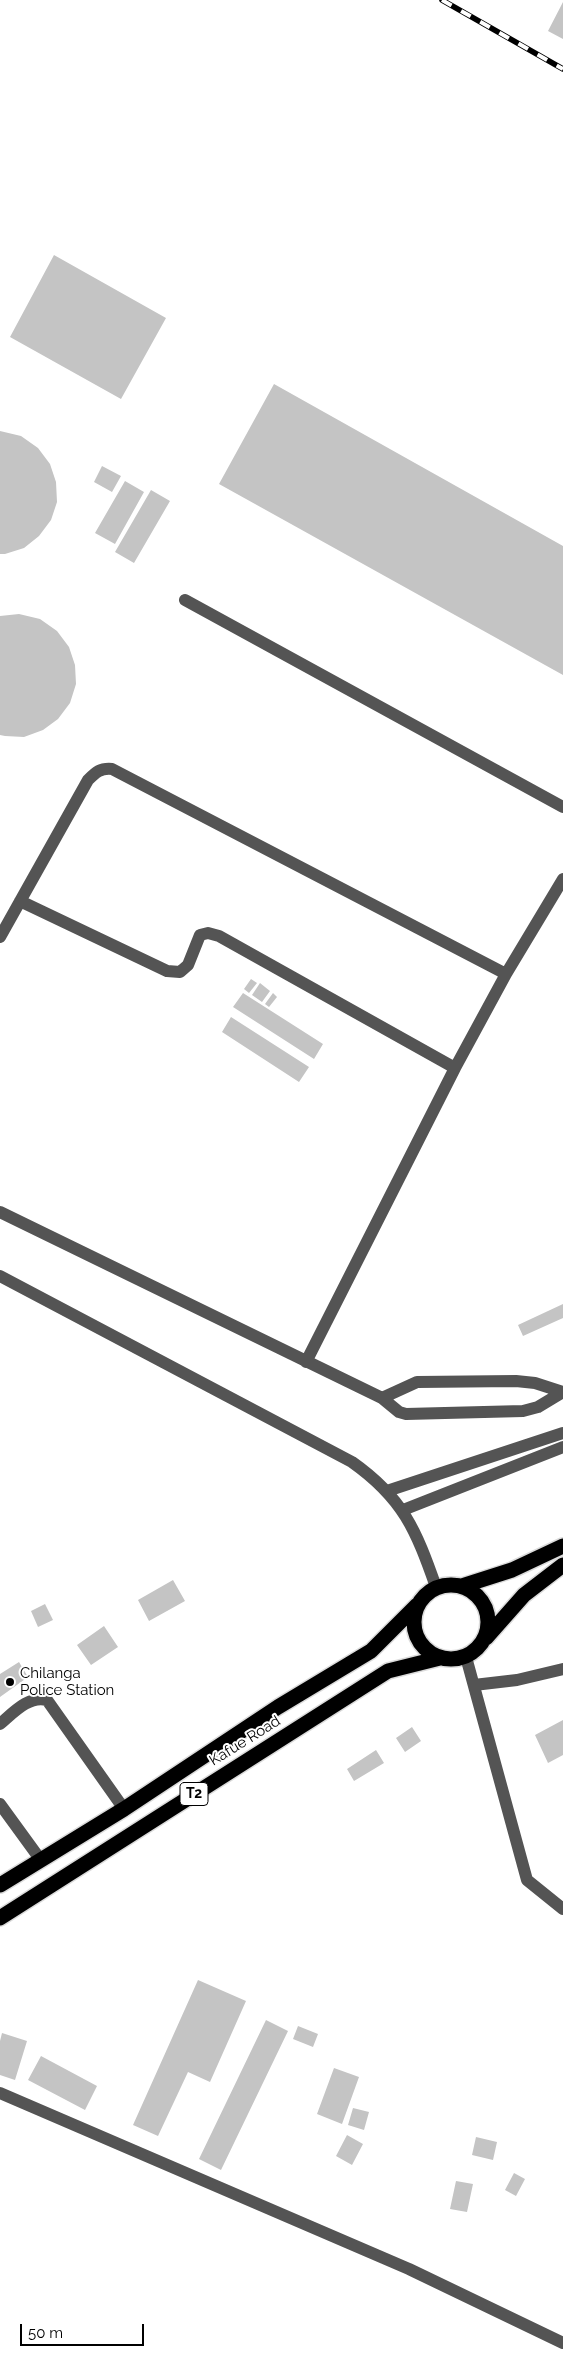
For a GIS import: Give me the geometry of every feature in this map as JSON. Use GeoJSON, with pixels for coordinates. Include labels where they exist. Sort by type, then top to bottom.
{"type":"FeatureCollection","features":[{"type":"Feature","properties":{"kind":"highway"},"geometry":{"type":"LineString","coordinates":[[462,1586],[512,1570],[563,1546]]}},
{"type":"Feature","properties":{"kind":"highway"},"geometry":{"type":"LineString","coordinates":[[485,1639],[489,1627],[488,1614],[483,1601],[474,1592],[462,1586],[449,1584],[436,1587],[425,1594],[418,1605],[414,1615],[416,1637],[422,1646],[440,1658],[453,1660],[466,1657],[477,1650],[524,1595],[563,1566]]}},
{"type":"Feature","properties":{"kind":"highway","name":"Kafue Road"},"geometry":{"type":"LineString","coordinates":[[0,1885],[124,1809],[233,1736],[371,1651],[418,1605]]}},
{"type":"Feature","properties":{"kind":"highway","name":"Kafue Road"},"geometry":{"type":"LineString","coordinates":[[0,1918],[388,1670],[440,1658]]}},
{"type":"Feature","properties":{"kind":"street"},"geometry":{"type":"LineString","coordinates":[[185,600],[563,807]]}},
{"type":"Feature","properties":{"kind":"street"},"geometry":{"type":"LineString","coordinates":[[0,937],[88,780],[95,772],[103,769],[112,769],[506,974]]}},
{"type":"Feature","properties":{"kind":"street"},"geometry":{"type":"LineString","coordinates":[[306,1362],[455,1068],[506,974],[563,879]]}},
{"type":"Feature","properties":{"kind":"street"},"geometry":{"type":"LineString","coordinates":[[20,901],[167,971],[180,972],[188,965],[200,935],[208,933],[219,936],[455,1068]]}},
{"type":"Feature","properties":{"kind":"street"},"geometry":{"type":"LineString","coordinates":[[0,1212],[382,1398],[399,1412],[412,1415],[523,1411],[538,1407],[563,1392]]}},
{"type":"Feature","properties":{"kind":"street"},"geometry":{"type":"LineString","coordinates":[[0,1276],[352,1462],[388,1491],[403,1510],[420,1541],[436,1587]]}},
{"type":"Feature","properties":{"kind":"street"},"geometry":{"type":"LineString","coordinates":[[382,1398],[417,1382],[516,1381],[563,1392]]}},
{"type":"Feature","properties":{"kind":"street"},"geometry":{"type":"LineString","coordinates":[[388,1491],[563,1434]]}},
{"type":"Feature","properties":{"kind":"street"},"geometry":{"type":"LineString","coordinates":[[403,1510],[563,1447]]}},
{"type":"Feature","properties":{"kind":"street"},"geometry":{"type":"LineString","coordinates":[[466,1657],[527,1880],[563,1909]]}},
{"type":"Feature","properties":{"kind":"street"},"geometry":{"type":"LineString","coordinates":[[474,1685],[517,1680],[563,1669]]}},
{"type":"Feature","properties":{"kind":"street"},"geometry":{"type":"LineString","coordinates":[[0,1724],[30,1701],[39,1698],[47,1700],[124,1809]]}},
{"type":"Feature","properties":{"kind":"street"},"geometry":{"type":"LineString","coordinates":[[0,1804],[40,1859]]}},
{"type":"Feature","properties":{"kind":"street"},"geometry":{"type":"LineString","coordinates":[[0,2093],[409,2270],[563,2343]]}},
{"type":"Feature","properties":{"kind":"building"},"geometry":{"type":"Polygon","coordinates":[[[563,2],[563,39],[548,31],[563,2]]]}},
{"type":"Feature","properties":{"kind":"building"},"geometry":{"type":"Polygon","coordinates":[[[54,255],[166,318],[121,399],[10,337],[54,255]]]}},
{"type":"Feature","properties":{"kind":"building"},"geometry":{"type":"Polygon","coordinates":[[[274,384],[563,546],[563,675],[219,484],[274,384]]]}},
{"type":"Feature","properties":{"kind":"building"},"geometry":{"type":"Polygon","coordinates":[[[0,431],[21,436],[38,448],[50,464],[56,482],[57,502],[51,520],[39,536],[24,548],[5,554],[0,554],[0,431]]]}},
{"type":"Feature","properties":{"kind":"building"},"geometry":{"type":"Polygon","coordinates":[[[102,466],[121,476],[112,492],[94,482],[102,466]]]}},
{"type":"Feature","properties":{"kind":"building"},"geometry":{"type":"Polygon","coordinates":[[[125,481],[144,492],[115,544],[95,533],[125,481]]]}},
{"type":"Feature","properties":{"kind":"building"},"geometry":{"type":"Polygon","coordinates":[[[151,490],[170,501],[134,563],[115,552],[151,490]]]}},
{"type":"Feature","properties":{"kind":"building"},"geometry":{"type":"Polygon","coordinates":[[[19,614],[40,619],[57,631],[69,647],[75,665],[76,684],[70,703],[58,719],[43,730],[24,737],[0,735],[0,616],[19,614]]]}},
{"type":"Feature","properties":{"kind":"building"},"geometry":{"type":"Polygon","coordinates":[[[251,979],[257,983],[249,993],[244,989],[251,979]]]}},
{"type":"Feature","properties":{"kind":"building"},"geometry":{"type":"Polygon","coordinates":[[[260,983],[270,991],[262,1002],[252,995],[260,983]]]}},
{"type":"Feature","properties":{"kind":"building"},"geometry":{"type":"Polygon","coordinates":[[[243,993],[323,1044],[314,1059],[233,1007],[243,993]]]}},
{"type":"Feature","properties":{"kind":"building"},"geometry":{"type":"Polygon","coordinates":[[[273,993],[277,997],[269,1007],[265,1004],[273,993]]]}},
{"type":"Feature","properties":{"kind":"building"},"geometry":{"type":"Polygon","coordinates":[[[231,1017],[309,1067],[299,1082],[222,1032],[231,1017]]]}},
{"type":"Feature","properties":{"kind":"building"},"geometry":{"type":"Polygon","coordinates":[[[563,1304],[563,1318],[523,1336],[518,1325],[563,1304]]]}},
{"type":"Feature","properties":{"kind":"building"},"geometry":{"type":"Polygon","coordinates":[[[173,1580],[185,1601],[149,1621],[138,1600],[173,1580]]]}},
{"type":"Feature","properties":{"kind":"building"},"geometry":{"type":"Polygon","coordinates":[[[45,1604],[53,1620],[38,1627],[31,1611],[45,1604]]]}},
{"type":"Feature","properties":{"kind":"building"},"geometry":{"type":"Polygon","coordinates":[[[104,1626],[118,1647],[91,1665],[77,1645],[104,1626]]]}},
{"type":"Feature","properties":{"kind":"building","name":"Chilanga Police Station"},"geometry":{"type":"Polygon","coordinates":[[[19,1662],[28,1677],[0,1697],[0,1674],[19,1662]]]}},
{"type":"Feature","properties":{"kind":"building"},"geometry":{"type":"Polygon","coordinates":[[[563,1720],[563,1755],[548,1763],[535,1735],[563,1720]]]}},
{"type":"Feature","properties":{"kind":"building"},"geometry":{"type":"Polygon","coordinates":[[[412,1727],[421,1741],[405,1752],[396,1738],[412,1727]]]}},
{"type":"Feature","properties":{"kind":"building"},"geometry":{"type":"Polygon","coordinates":[[[376,1750],[384,1763],[354,1781],[347,1769],[376,1750]]]}},
{"type":"Feature","properties":{"kind":"building"},"geometry":{"type":"Polygon","coordinates":[[[198,1980],[246,2001],[210,2082],[188,2072],[158,2136],[133,2125],[198,1980]]]}},
{"type":"Feature","properties":{"kind":"building"},"geometry":{"type":"Polygon","coordinates":[[[266,2020],[288,2031],[221,2170],[199,2159],[266,2020]]]}},
{"type":"Feature","properties":{"kind":"building"},"geometry":{"type":"Polygon","coordinates":[[[298,2026],[318,2034],[313,2047],[293,2039],[298,2026]]]}},
{"type":"Feature","properties":{"kind":"building"},"geometry":{"type":"Polygon","coordinates":[[[2,2033],[27,2041],[15,2080],[0,2075],[0,2041],[2,2033]]]}},
{"type":"Feature","properties":{"kind":"building"},"geometry":{"type":"Polygon","coordinates":[[[41,2056],[97,2086],[85,2110],[28,2080],[41,2056]]]}},
{"type":"Feature","properties":{"kind":"building"},"geometry":{"type":"Polygon","coordinates":[[[334,2068],[359,2077],[342,2124],[317,2114],[334,2068]]]}},
{"type":"Feature","properties":{"kind":"building"},"geometry":{"type":"Polygon","coordinates":[[[353,2108],[369,2112],[364,2130],[348,2125],[353,2108]]]}},
{"type":"Feature","properties":{"kind":"building"},"geometry":{"type":"Polygon","coordinates":[[[347,2135],[363,2144],[352,2165],[336,2156],[347,2135]]]}},
{"type":"Feature","properties":{"kind":"building"},"geometry":{"type":"Polygon","coordinates":[[[476,2137],[497,2142],[493,2160],[472,2155],[476,2137]]]}},
{"type":"Feature","properties":{"kind":"building"},"geometry":{"type":"Polygon","coordinates":[[[514,2173],[525,2179],[516,2196],[505,2190],[514,2173]]]}},
{"type":"Feature","properties":{"kind":"building"},"geometry":{"type":"Polygon","coordinates":[[[456,2181],[473,2184],[467,2212],[450,2209],[456,2181]]]}},
{"type":"Feature","properties":{"kind":"railway"},"geometry":{"type":"LineString","coordinates":[[442,0],[563,69]]}},
{"type":"Feature","properties":{"kind":"place","name":"Chilanga Police Station"},"geometry":{"type":"Point","coordinates":[10,1682]}}]}
